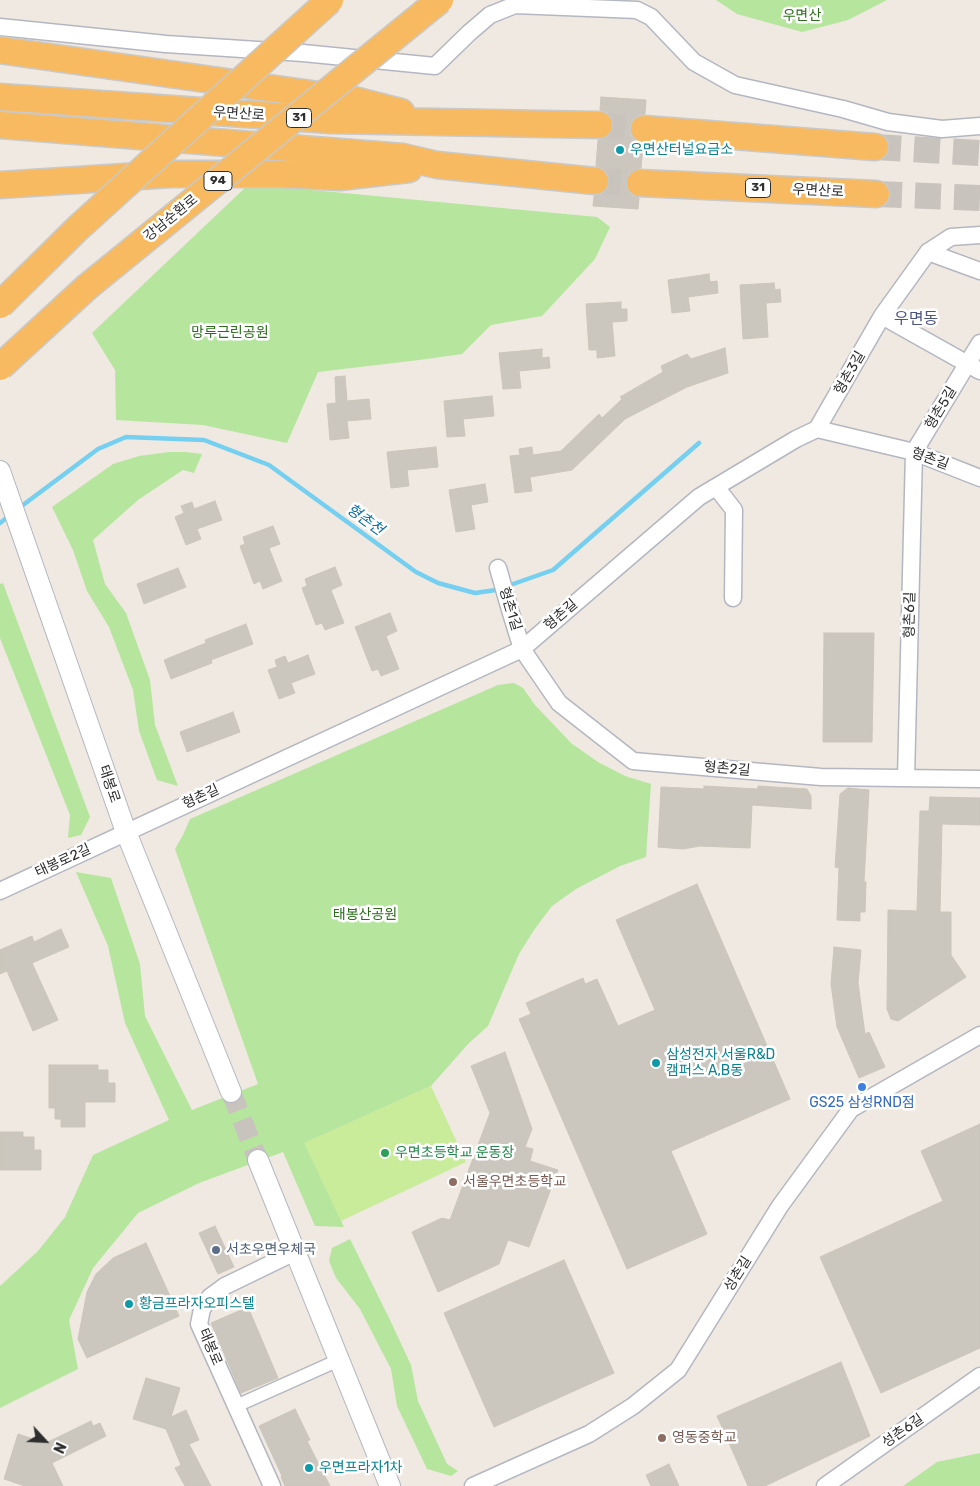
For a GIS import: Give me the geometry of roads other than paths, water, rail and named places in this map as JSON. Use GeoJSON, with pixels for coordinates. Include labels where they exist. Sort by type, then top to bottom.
{"type":"FeatureCollection","features":[{"type":"Feature","properties":{"kind":"highway"},"geometry":{"type":"LineString","coordinates":[[0,305],[78,228],[330,0]]}},
{"type":"Feature","properties":{"kind":"highway","name":"강남순환로"},"geometry":{"type":"LineString","coordinates":[[0,367],[87,287],[440,0]]}},
{"type":"Feature","properties":{"kind":"highway"},"geometry":{"type":"LineString","coordinates":[[0,50],[354,100],[443,123]]}},
{"type":"Feature","properties":{"kind":"highway","name":"우면산로"},"geometry":{"type":"LineString","coordinates":[[0,97],[330,120],[599,125]]}},
{"type":"Feature","properties":{"kind":"highway","name":"31"},"geometry":{"type":"LineString","coordinates":[[0,125],[403,157],[437,166],[595,180]]}},
{"type":"Feature","properties":{"kind":"highway"},"geometry":{"type":"LineString","coordinates":[[644,129],[875,147]]}},
{"type":"Feature","properties":{"kind":"highway"},"geometry":{"type":"LineString","coordinates":[[0,186],[171,174],[282,174],[339,177],[437,166]]}},
{"type":"Feature","properties":{"kind":"highway","name":"우면산로"},"geometry":{"type":"LineString","coordinates":[[640,182],[876,194]]}},
{"type":"Feature","properties":{"kind":"street"},"geometry":{"type":"LineString","coordinates":[[0,27],[166,44],[304,53],[435,66],[490,15],[515,6],[637,10],[651,17],[694,62],[735,85],[843,109],[888,122],[942,129],[980,126]]}},
{"type":"Feature","properties":{"kind":"street"},"geometry":{"type":"LineString","coordinates":[[928,252],[951,237],[980,235]]}},
{"type":"Feature","properties":{"kind":"street"},"geometry":{"type":"LineString","coordinates":[[928,252],[980,271]]}},
{"type":"Feature","properties":{"kind":"street","name":"형촌3길"},"geometry":{"type":"LineString","coordinates":[[817,429],[882,316],[928,252]]}},
{"type":"Feature","properties":{"kind":"street"},"geometry":{"type":"LineString","coordinates":[[882,316],[974,368]]}},
{"type":"Feature","properties":{"kind":"street","name":"형촌5길"},"geometry":{"type":"LineString","coordinates":[[914,452],[974,368],[980,343]]}},
{"type":"Feature","properties":{"kind":"street","name":"형촌길"},"geometry":{"type":"LineString","coordinates":[[126,832],[522,649],[699,497],[796,439],[817,429],[914,452],[980,478]]}},
{"type":"Feature","properties":{"kind":"street","name":"형촌6길"},"geometry":{"type":"LineString","coordinates":[[906,778],[914,452]]}},
{"type":"Feature","properties":{"kind":"street","name":"태봉로"},"geometry":{"type":"LineString","coordinates":[[0,471],[126,832],[230,1092]]}},
{"type":"Feature","properties":{"kind":"street"},"geometry":{"type":"LineString","coordinates":[[716,487],[734,510],[733,598]]}},
{"type":"Feature","properties":{"kind":"street","name":"형촌1길"},"geometry":{"type":"LineString","coordinates":[[498,568],[522,649]]}},
{"type":"Feature","properties":{"kind":"street","name":"형촌2길"},"geometry":{"type":"LineString","coordinates":[[522,649],[559,703],[633,761],[821,777],[980,779]]}},
{"type":"Feature","properties":{"kind":"street","name":"태봉로2길"},"geometry":{"type":"LineString","coordinates":[[0,891],[126,832]]}},
{"type":"Feature","properties":{"kind":"street","name":"성촌길"},"geometry":{"type":"LineString","coordinates":[[473,1486],[589,1434],[634,1406],[678,1370],[780,1206],[851,1109],[980,1035]]}},
{"type":"Feature","properties":{"kind":"street"},"geometry":{"type":"LineString","coordinates":[[258,1160],[390,1486]]}},
{"type":"Feature","properties":{"kind":"street","name":"태봉로"},"geometry":{"type":"LineString","coordinates":[[272,1486],[199,1324],[202,1309],[210,1297],[225,1286],[295,1252]]}},
{"type":"Feature","properties":{"kind":"street"},"geometry":{"type":"LineString","coordinates":[[236,1406],[339,1360]]}},
{"type":"Feature","properties":{"kind":"street","name":"성촌6길"},"geometry":{"type":"LineString","coordinates":[[826,1486],[980,1376]]}},
{"type":"Feature","properties":{"kind":"waterway","name":"형촌천"},"geometry":{"type":"LineString","coordinates":[[19,508],[98,449],[126,437],[204,440],[269,465],[416,572],[438,583],[475,593],[496,590],[553,570],[699,443]]}},
{"type":"Feature","properties":{"kind":"waterway","name":"형촌천"},"geometry":{"type":"LineString","coordinates":[[0,523],[9,516]]}},
{"type":"Feature","properties":{"kind":"tunnel"},"geometry":{"type":"LineString","coordinates":[[599,125],[644,129]]}},
{"type":"Feature","properties":{"kind":"tunnel"},"geometry":{"type":"LineString","coordinates":[[875,147],[980,153]]}},
{"type":"Feature","properties":{"kind":"tunnel"},"geometry":{"type":"LineString","coordinates":[[595,181],[640,183]]}},
{"type":"Feature","properties":{"kind":"tunnel"},"geometry":{"type":"LineString","coordinates":[[876,194],[980,198]]}},
{"type":"Feature","properties":{"kind":"tunnel"},"geometry":{"type":"LineString","coordinates":[[231,1092],[258,1160]]}},
{"type":"Feature","properties":{"kind":"place","name":"우면산터널요금소"},"geometry":{"type":"Point","coordinates":[620,150]}},
{"type":"Feature","properties":{"kind":"place","name":"삼성전자 서울R&D 캠퍼스 A,B동"},"geometry":{"type":"Point","coordinates":[656,1063]}},
{"type":"Feature","properties":{"kind":"place","name":"GS25 삼성RND점"},"geometry":{"type":"Point","coordinates":[862,1087]}},
{"type":"Feature","properties":{"kind":"place","name":"우면초등학교 운동장"},"geometry":{"type":"Point","coordinates":[385,1153]}},
{"type":"Feature","properties":{"kind":"place","name":"서울우면초등학교"},"geometry":{"type":"Point","coordinates":[453,1182]}},
{"type":"Feature","properties":{"kind":"place","name":"서초우면우체국"},"geometry":{"type":"Point","coordinates":[216,1250]}},
{"type":"Feature","properties":{"kind":"place","name":"황금프라자오피스텔"},"geometry":{"type":"Point","coordinates":[129,1304]}},
{"type":"Feature","properties":{"kind":"place","name":"영동중학교"},"geometry":{"type":"Point","coordinates":[662,1438]}},
{"type":"Feature","properties":{"kind":"place","name":"우면프라자1차"},"geometry":{"type":"Point","coordinates":[309,1468]}},
{"type":"Feature","properties":{"kind":"district","name":"우면동"},"geometry":{"type":"Point","coordinates":[916,319]}},
{"type":"Feature","properties":{"kind":"park label","name":"우면산"},"geometry":{"type":"Point","coordinates":[802,16]}},
{"type":"Feature","properties":{"kind":"park label","name":"망루근린공원"},"geometry":{"type":"Point","coordinates":[230,333]}},
{"type":"Feature","properties":{"kind":"park label","name":"태봉산공원"},"geometry":{"type":"Point","coordinates":[365,915]}}]}
